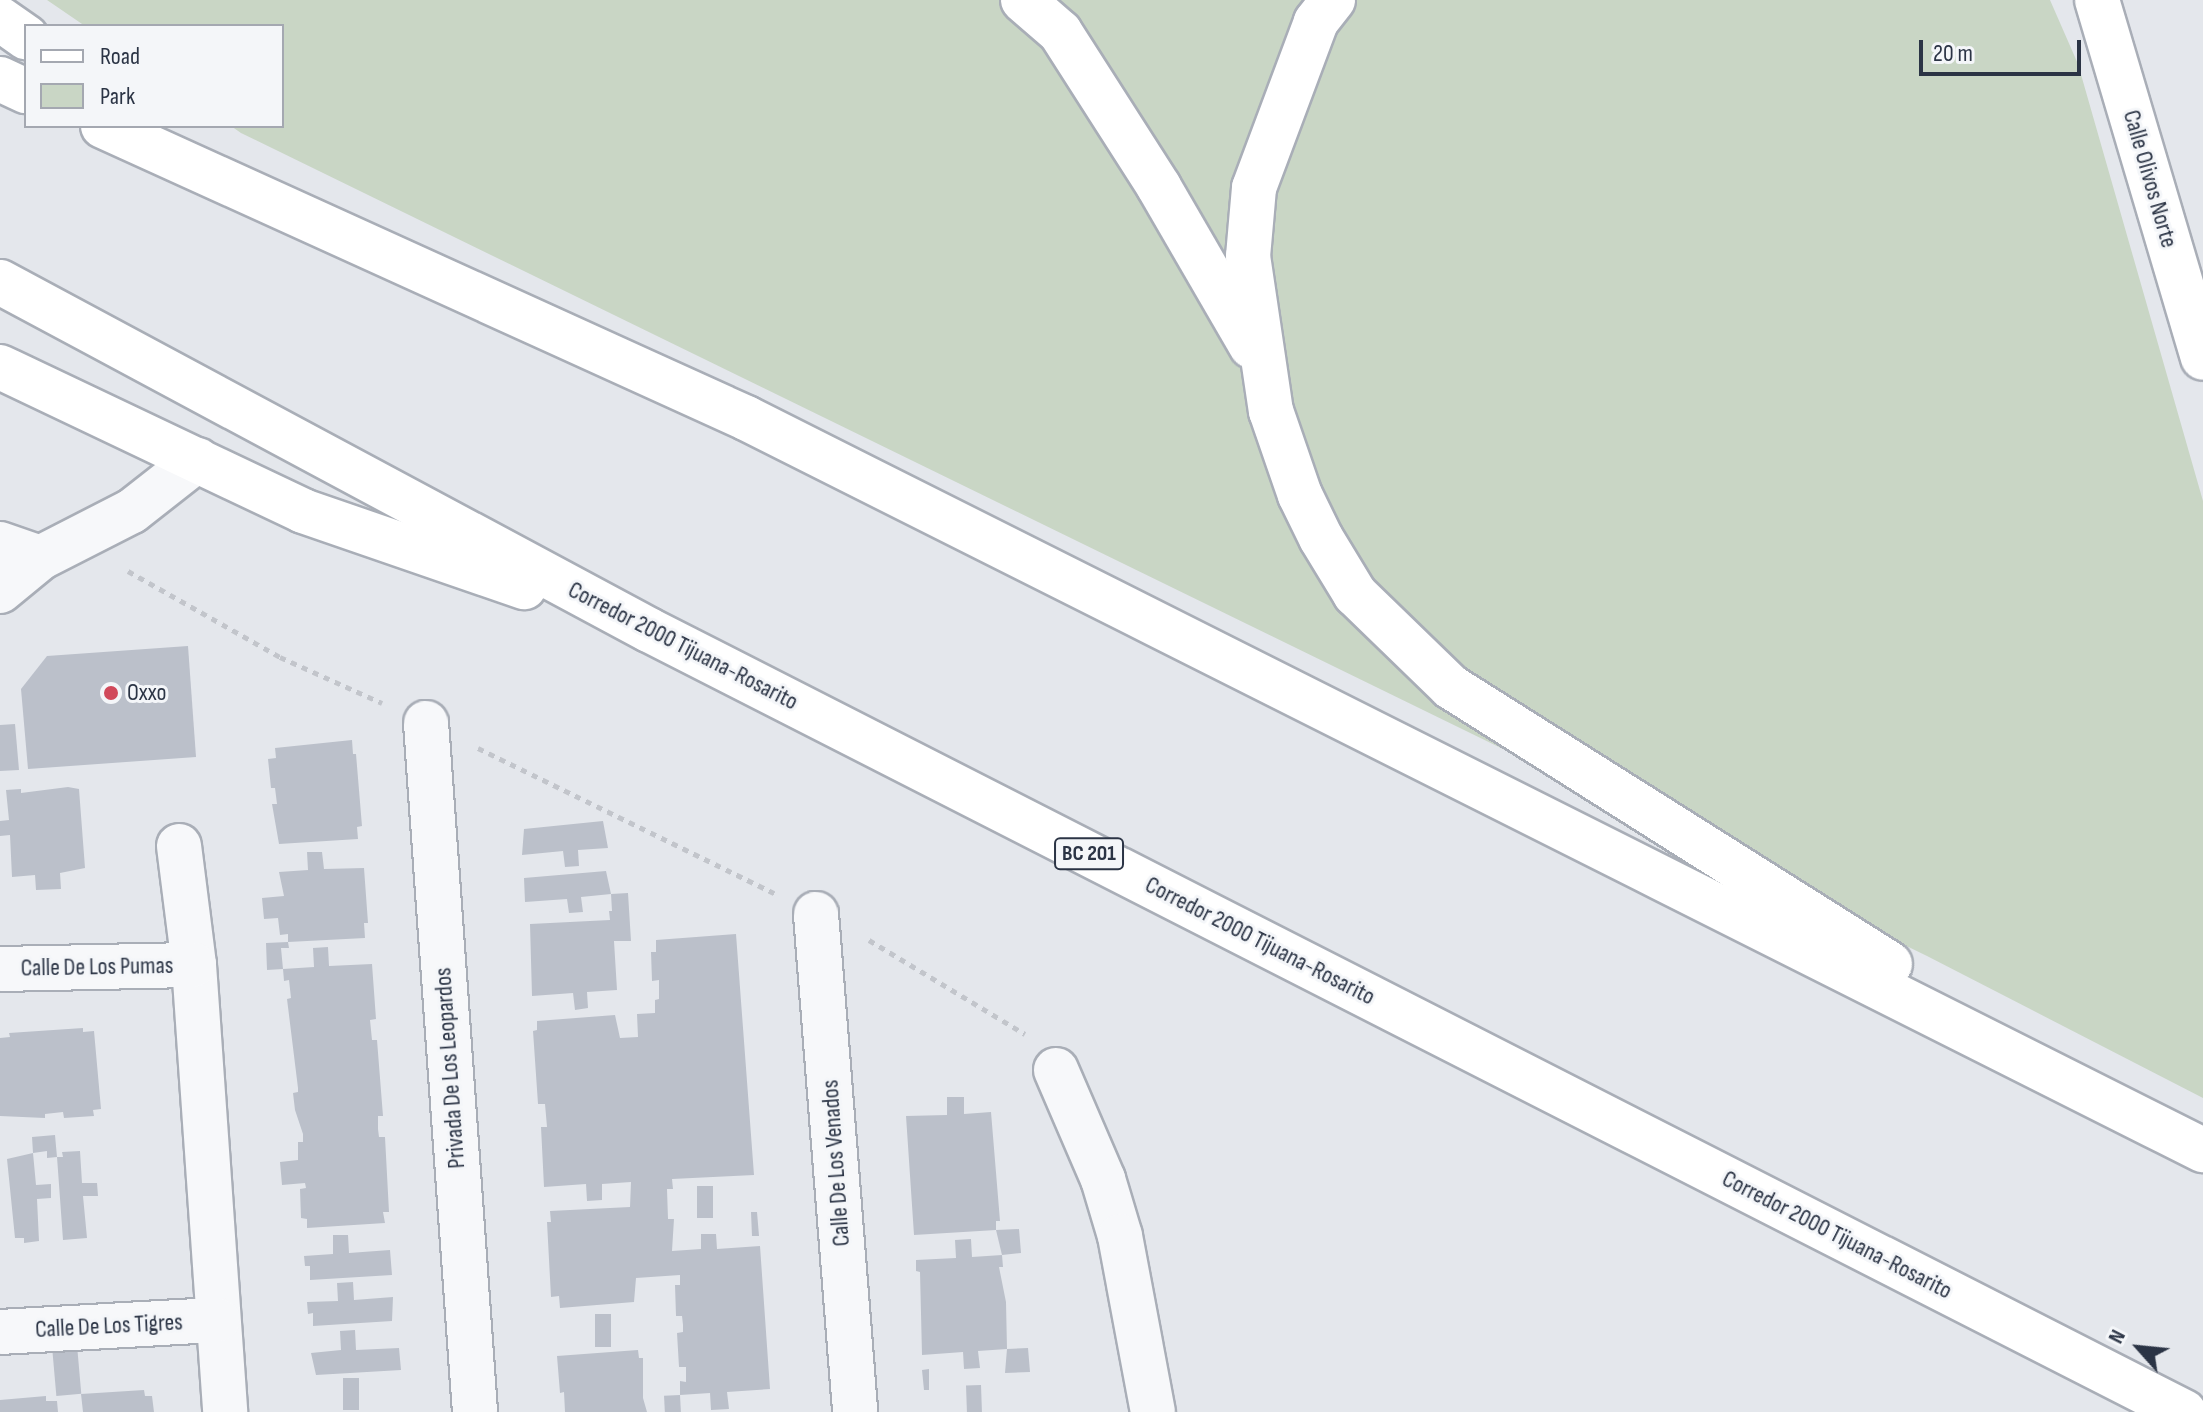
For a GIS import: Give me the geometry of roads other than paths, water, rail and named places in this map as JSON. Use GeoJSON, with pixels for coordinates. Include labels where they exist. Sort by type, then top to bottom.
{"type":"FeatureCollection","features":[{"type":"Feature","properties":{"kind":"main road"},"geometry":{"type":"LineString","coordinates":[[1023,0],[1060,32],[1159,187],[1263,365]]}},
{"type":"Feature","properties":{"kind":"main road"},"geometry":{"type":"LineString","coordinates":[[1333,0],[1316,22],[1254,188],[1248,256],[1271,411],[1300,495],[1321,538],[1355,594],[1451,687],[2112,1104]]}},
{"type":"Feature","properties":{"kind":"main road","name":"Calle Olivos Norte"},"geometry":{"type":"LineString","coordinates":[[2097,0],[2203,358]]}},
{"type":"Feature","properties":{"kind":"main road"},"geometry":{"type":"LineString","coordinates":[[0,19],[24,36]]}},
{"type":"Feature","properties":{"kind":"main road"},"geometry":{"type":"LineString","coordinates":[[0,79],[24,90]]}},
{"type":"Feature","properties":{"kind":"main road"},"geometry":{"type":"LineString","coordinates":[[107,128],[746,418],[2203,1150]]}},
{"type":"Feature","properties":{"kind":"main road"},"geometry":{"type":"LineString","coordinates":[[156,128],[246,191]]}},
{"type":"Feature","properties":{"kind":"main road","name":"Corredor 2000 Tijuana-Rosarito"},"geometry":{"type":"LineString","coordinates":[[0,282],[649,630],[2184,1412]]}},
{"type":"Feature","properties":{"kind":"main road"},"geometry":{"type":"LineString","coordinates":[[0,367],[303,511],[649,630]]}},
{"type":"Feature","properties":{"kind":"street"},"geometry":{"type":"LineString","coordinates":[[0,591],[58,550],[132,511],[197,460]]}},
{"type":"Feature","properties":{"kind":"street"},"geometry":{"type":"LineString","coordinates":[[0,544],[58,550]]}},
{"type":"Feature","properties":{"kind":"street","name":"Privada De Los Leopardos"},"geometry":{"type":"LineString","coordinates":[[426,723],[475,1412]]}},
{"type":"Feature","properties":{"kind":"street"},"geometry":{"type":"LineString","coordinates":[[179,846],[194,965],[225,1412]]}},
{"type":"Feature","properties":{"kind":"street","name":"Calle De Los Venados"},"geometry":{"type":"LineString","coordinates":[[816,914],[855,1412]]}},
{"type":"Feature","properties":{"kind":"street","name":"Calle De Los Pumas"},"geometry":{"type":"LineString","coordinates":[[0,969],[194,965]]}},
{"type":"Feature","properties":{"kind":"street"},"geometry":{"type":"LineString","coordinates":[[1056,1070],[1103,1179],[1120,1236],[1153,1412]]}},
{"type":"Feature","properties":{"kind":"street","name":"Calle De Los Tigres"},"geometry":{"type":"LineString","coordinates":[[0,1332],[218,1320]]}},
{"type":"Feature","properties":{"kind":"place","name":"Oxxo"},"geometry":{"type":"Point","coordinates":[111,693]}}]}
